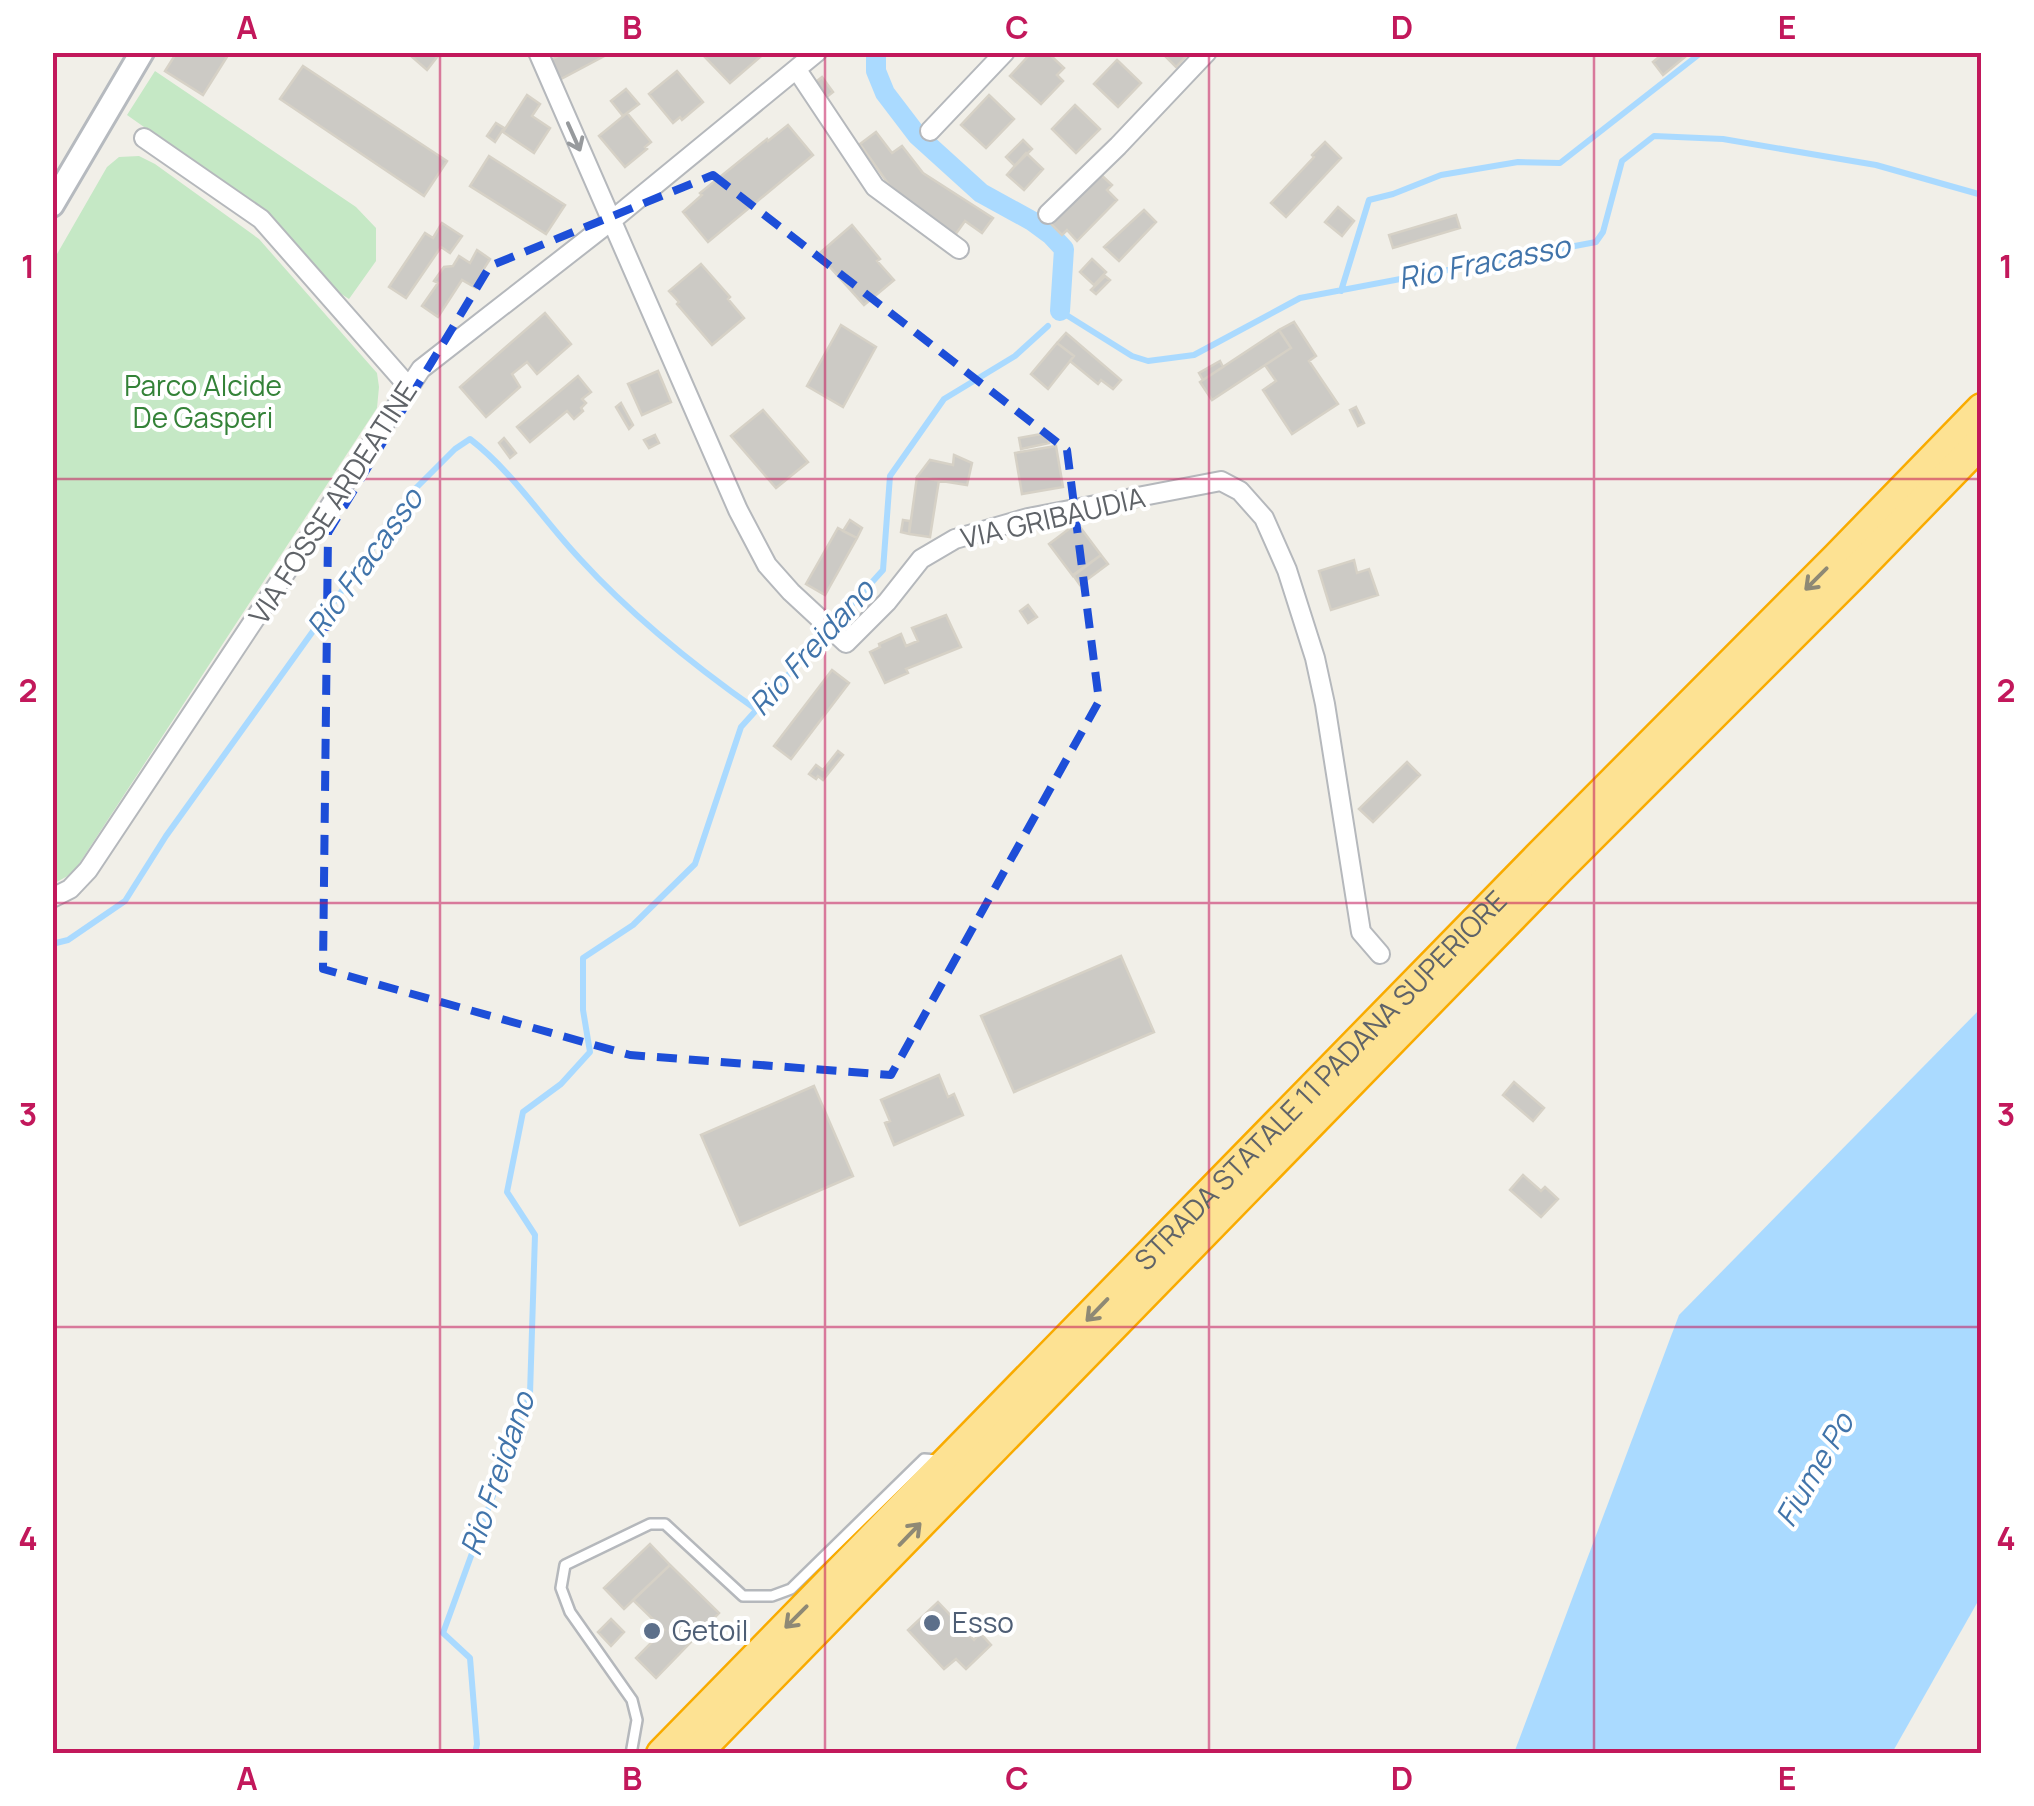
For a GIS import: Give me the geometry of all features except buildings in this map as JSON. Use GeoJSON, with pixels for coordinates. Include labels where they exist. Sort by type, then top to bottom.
{"type":"FeatureCollection","features":[{"type":"Feature","properties":{"kind":"highway","name":"STRADA STATALE 11 PADANA SUPERIORE"},"geometry":{"type":"LineString","coordinates":[[662,1754],[1982,409]]}},
{"type":"Feature","properties":{"kind":"highway","name":"STRADA STATALE 11 PADANA SUPERIORE"},"geometry":{"type":"LineString","coordinates":[[695,1754],[1982,440]]}},
{"type":"Feature","properties":{"kind":"street"},"geometry":{"type":"LineString","coordinates":[[52,205],[142,52]]}},
{"type":"Feature","properties":{"kind":"street","name":"VIA GRIBAUDIA"},"geometry":{"type":"LineString","coordinates":[[538,52],[738,510],[767,565],[846,644],[887,602],[921,558],[955,539],[1028,518],[1221,481],[1240,491],[1264,518],[1315,658],[1361,932],[1380,954]]}},
{"type":"Feature","properties":{"kind":"street","name":"VIA FOSSE ARDEATINE"},"geometry":{"type":"LineString","coordinates":[[52,898],[70,890],[88,870],[421,369],[817,52]]}},
{"type":"Feature","properties":{"kind":"street"},"geometry":{"type":"LineString","coordinates":[[930,131],[1005,52]]}},
{"type":"Feature","properties":{"kind":"street"},"geometry":{"type":"LineString","coordinates":[[1048,214],[1207,52]]}},
{"type":"Feature","properties":{"kind":"street"},"geometry":{"type":"LineString","coordinates":[[797,70],[875,187],[959,250]]}},
{"type":"Feature","properties":{"kind":"street"},"geometry":{"type":"LineString","coordinates":[[144,138],[262,219],[408,386]]}},
{"type":"Feature","properties":{"kind":"lane"},"geometry":{"type":"LineString","coordinates":[[631,1754],[636,1720],[632,1700],[570,1612],[561,1588],[565,1565],[650,1524],[665,1524],[743,1596],[772,1596],[792,1589],[924,1459],[950,1460]]}},
{"type":"Feature","properties":{"kind":"highlighted area"},"geometry":{"type":"Polygon","coordinates":[[[713,175],[1067,450],[1099,701],[891,1075],[630,1055],[323,969],[328,533],[490,266],[713,175]]]}},
{"type":"Feature","properties":{"kind":"green space"},"geometry":{"type":"Polygon","coordinates":[[[155,71],[356,207],[376,228],[376,261],[349,299],[332,288],[266,213],[127,115],[155,71]]]}},
{"type":"Feature","properties":{"kind":"green space","name":"Parco Alcide De Gasperi"},"geometry":{"type":"Polygon","coordinates":[[[139,156],[259,239],[377,373],[377,408],[73,873],[53,884],[53,261],[107,167],[119,157],[139,156]]]}},
{"type":"Feature","properties":{"kind":"water","name":"Fiume Po"},"geometry":{"type":"Polygon","coordinates":[[[1981,1008],[1981,1596],[1892,1753],[1514,1753],[1679,1315],[1981,1008]]]}},
{"type":"Feature","properties":{"kind":"waterway"},"geometry":{"type":"LineString","coordinates":[[876,52],[876,71],[885,93],[917,135],[981,193],[1032,221],[1064,249],[1060,311]]}},
{"type":"Feature","properties":{"kind":"waterway"},"geometry":{"type":"LineString","coordinates":[[1341,291],[1369,200],[1441,175],[1518,162],[1560,163],[1702,52]]}},
{"type":"Feature","properties":{"kind":"waterway","name":"Rio Fracasso"},"geometry":{"type":"LineString","coordinates":[[1060,311],[1132,356],[1148,361],[1194,355],[1300,298],[1596,242],[1603,232],[1622,161],[1654,136],[1723,139],[1876,165],[1982,195]]}},
{"type":"Feature","properties":{"kind":"waterway","name":"Rio Freidano"},"geometry":{"type":"LineString","coordinates":[[475,1754],[470,1658],[443,1633],[530,1394],[535,1235],[507,1192],[523,1112],[561,1084],[590,1052],[583,1010],[583,958],[633,925],[695,864],[741,727],[883,570],[890,476],[944,399],[1015,356],[1048,326]]}},
{"type":"Feature","properties":{"kind":"waterway","name":"Rio Fracasso"},"geometry":{"type":"LineString","coordinates":[[52,944],[68,940],[125,901],[166,836],[415,489],[470,439],[500,466],[621,601],[687,658],[757,710]]}},
{"type":"Feature","properties":{"kind":"place","name":"Esso"},"geometry":{"type":"Point","coordinates":[932,1623]}},
{"type":"Feature","properties":{"kind":"place","name":"Getoil"},"geometry":{"type":"Point","coordinates":[652,1631]}}]}
